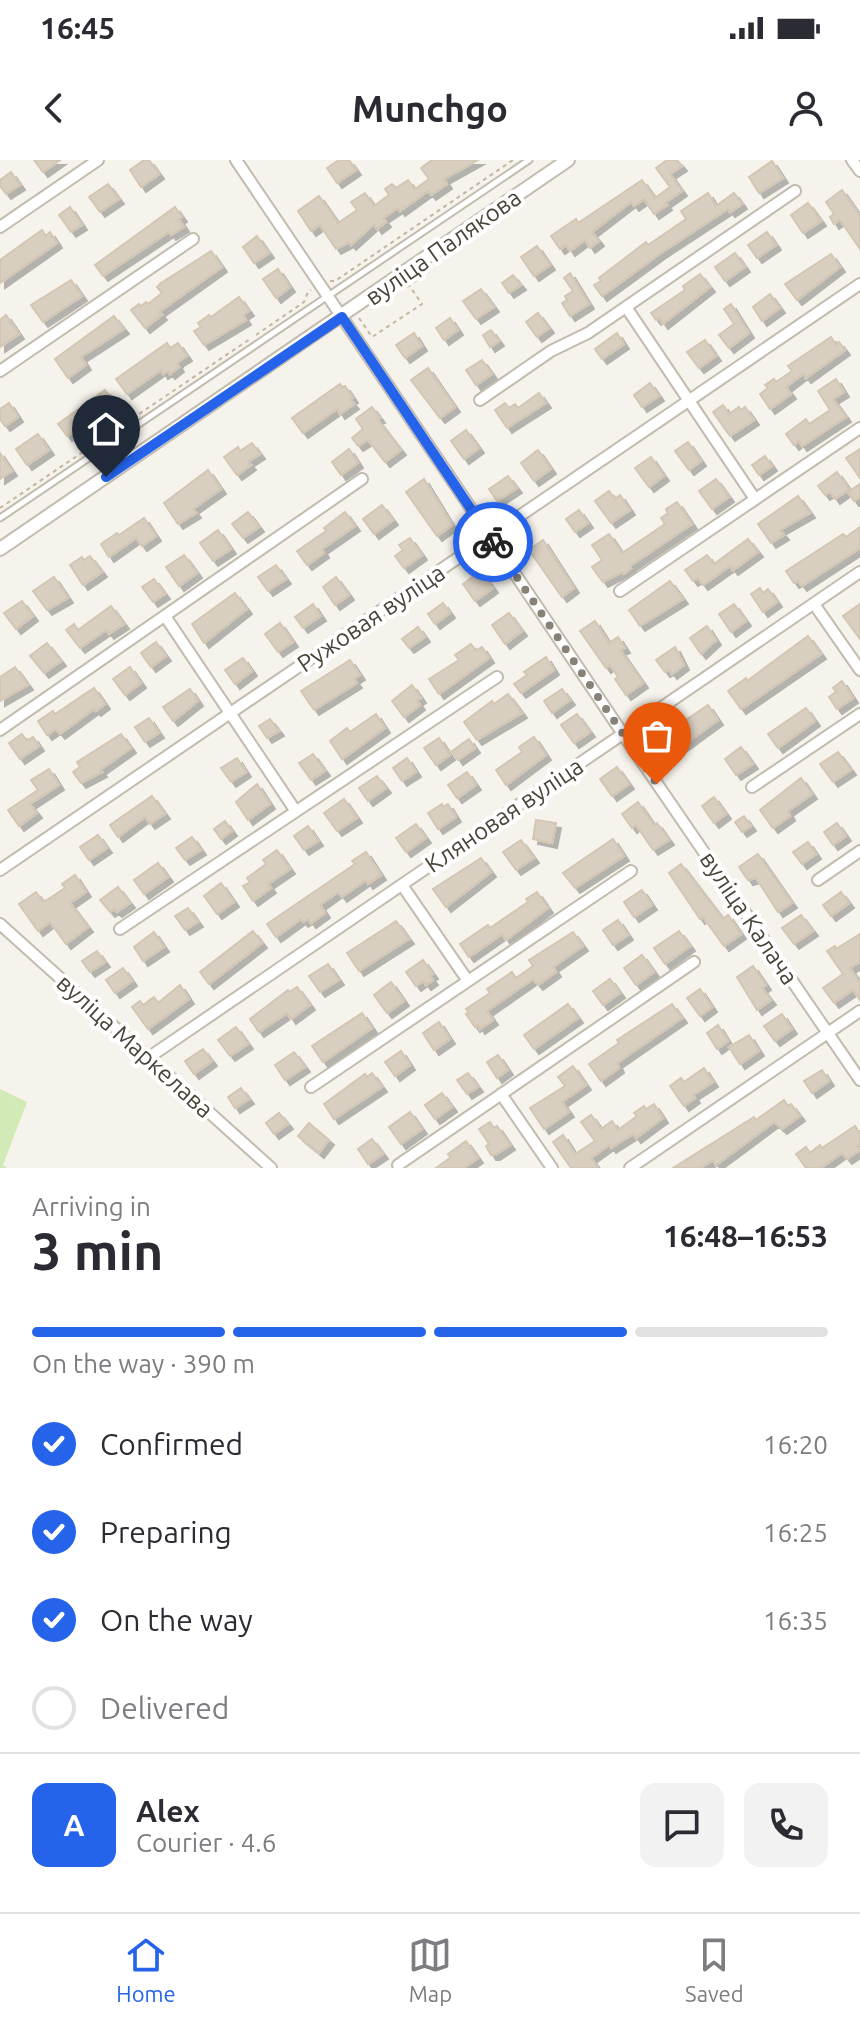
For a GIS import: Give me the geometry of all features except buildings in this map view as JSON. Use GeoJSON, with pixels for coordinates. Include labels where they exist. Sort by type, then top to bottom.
{"type":"FeatureCollection","features":[{"type":"Feature","properties":{"kind":"street"},"geometry":{"type":"LineString","coordinates":[[0,227],[98,160]]}},
{"type":"Feature","properties":{"kind":"street","name":"вуліца Калача"},"geometry":{"type":"LineString","coordinates":[[236,160],[860,1080]]}},
{"type":"Feature","properties":{"kind":"street","name":"вуліца Палякова"},"geometry":{"type":"LineString","coordinates":[[0,549],[568,160]]}},
{"type":"Feature","properties":{"kind":"street"},"geometry":{"type":"LineString","coordinates":[[852,160],[860,171]]}},
{"type":"Feature","properties":{"kind":"street"},"geometry":{"type":"LineString","coordinates":[[480,400],[551,351],[588,333],[795,191]]}},
{"type":"Feature","properties":{"kind":"street"},"geometry":{"type":"LineString","coordinates":[[0,371],[193,239]]}},
{"type":"Feature","properties":{"kind":"street","name":"Ружовая вуліца"},"geometry":{"type":"LineString","coordinates":[[0,870],[860,284]]}},
{"type":"Feature","properties":{"kind":"street"},"geometry":{"type":"LineString","coordinates":[[626,307],[755,499]]}},
{"type":"Feature","properties":{"kind":"street"},"geometry":{"type":"LineString","coordinates":[[620,591],[860,428]]}},
{"type":"Feature","properties":{"kind":"street"},"geometry":{"type":"LineString","coordinates":[[0,730],[362,479]]}},
{"type":"Feature","properties":{"kind":"street","name":"Кляновая вуліца"},"geometry":{"type":"LineString","coordinates":[[148,1058],[860,572]]}},
{"type":"Feature","properties":{"kind":"street"},"geometry":{"type":"LineString","coordinates":[[814,604],[860,670]]}},
{"type":"Feature","properties":{"kind":"street"},"geometry":{"type":"LineString","coordinates":[[165,616],[295,810]]}},
{"type":"Feature","properties":{"kind":"street"},"geometry":{"type":"LineString","coordinates":[[120,929],[497,677]]}},
{"type":"Feature","properties":{"kind":"street"},"geometry":{"type":"LineString","coordinates":[[752,787],[860,714]]}},
{"type":"Feature","properties":{"kind":"street"},"geometry":{"type":"LineString","coordinates":[[818,880],[860,851]]}},
{"type":"Feature","properties":{"kind":"street"},"geometry":{"type":"LineString","coordinates":[[311,1087],[631,871]]}},
{"type":"Feature","properties":{"kind":"street"},"geometry":{"type":"LineString","coordinates":[[402,885],[468,981]]}},
{"type":"Feature","properties":{"kind":"street","name":"вуліца Маркелава"},"geometry":{"type":"LineString","coordinates":[[0,924],[271,1168]]}},
{"type":"Feature","properties":{"kind":"street"},"geometry":{"type":"LineString","coordinates":[[398,1165],[694,962]]}},
{"type":"Feature","properties":{"kind":"street"},"geometry":{"type":"LineString","coordinates":[[630,1168],[860,1011]]}},
{"type":"Feature","properties":{"kind":"street"},"geometry":{"type":"LineString","coordinates":[[501,1094],[552,1168]]}},
{"type":"Feature","properties":{"kind":"lane"},"geometry":{"type":"LineString","coordinates":[[0,518],[529,160]]}},
{"type":"Feature","properties":{"kind":"path"},"geometry":{"type":"LineString","coordinates":[[325,281],[335,281],[513,160]]}},
{"type":"Feature","properties":{"kind":"path"},"geometry":{"type":"LineString","coordinates":[[356,314],[372,337],[422,304],[408,286],[430,271]]}},
{"type":"Feature","properties":{"kind":"path"},"geometry":{"type":"LineString","coordinates":[[0,508],[304,302],[312,289]]}},
{"type":"Feature","properties":{"kind":"green space"},"geometry":{"type":"Polygon","coordinates":[[[0,1089],[27,1102],[3,1165],[7,1168],[0,1168],[0,1089]]]}},
{"type":"Feature","properties":{"kind":"way so far"},"geometry":{"type":"LineString","coordinates":[[493,542],[657,784]]}},
{"type":"Feature","properties":{"kind":"route"},"geometry":{"type":"LineString","coordinates":[[106,477],[342,317],[493,542]]}}]}
